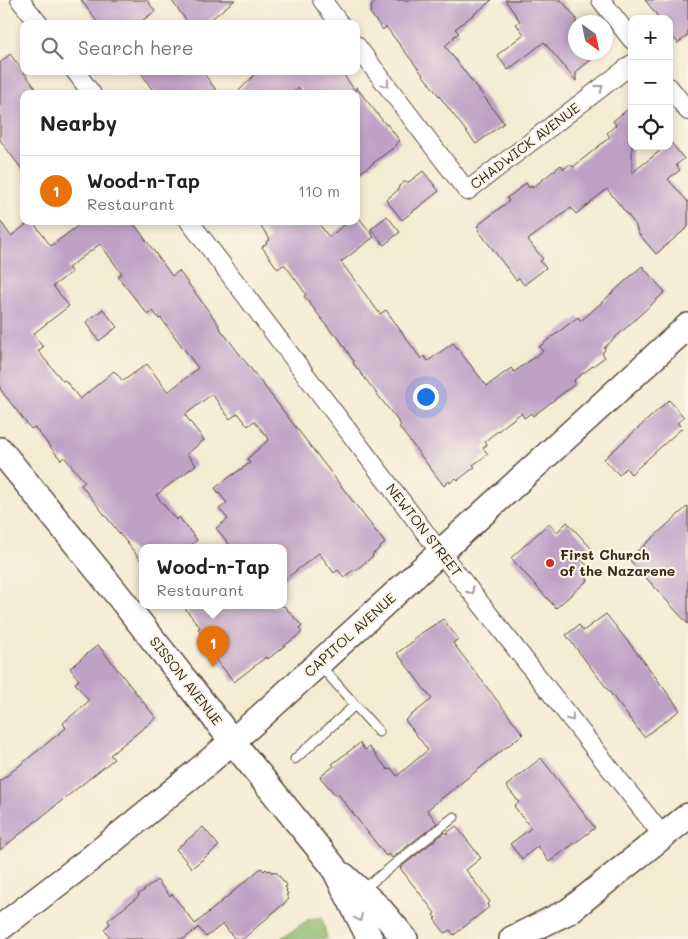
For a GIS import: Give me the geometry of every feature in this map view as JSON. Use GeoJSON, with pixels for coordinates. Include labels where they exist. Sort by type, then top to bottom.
{"type":"FeatureCollection","features":[{"type":"Feature","properties":{"kind":"main road","name":"CAPITOL AVENUE"},"geometry":{"type":"LineString","coordinates":[[0,928],[90,859],[205,766],[688,326]]}},
{"type":"Feature","properties":{"kind":"main road","name":"SISSON AVENUE"},"geometry":{"type":"LineString","coordinates":[[0,450],[333,866],[379,908],[405,939]]}},
{"type":"Feature","properties":{"kind":"main road"},"geometry":{"type":"LineString","coordinates":[[512,939],[569,911],[688,816]]}},
{"type":"Feature","properties":{"kind":"main road","name":"SISSON AVENUE"},"geometry":{"type":"LineString","coordinates":[[333,866],[370,939]]}},
{"type":"Feature","properties":{"kind":"main road"},"geometry":{"type":"LineString","coordinates":[[548,939],[569,911]]}},
{"type":"Feature","properties":{"kind":"street"},"geometry":{"type":"LineString","coordinates":[[20,0],[35,20]]}},
{"type":"Feature","properties":{"kind":"street"},"geometry":{"type":"LineString","coordinates":[[322,0],[337,20]]}},
{"type":"Feature","properties":{"kind":"street"},"geometry":{"type":"LineString","coordinates":[[601,0],[628,35]]}},
{"type":"Feature","properties":{"kind":"street","name":"CHADWICK AVENUE"},"geometry":{"type":"LineString","coordinates":[[360,50],[468,191],[628,67]]}},
{"type":"Feature","properties":{"kind":"street"},"geometry":{"type":"LineString","coordinates":[[78,75],[89,90]]}},
{"type":"Feature","properties":{"kind":"street"},"geometry":{"type":"LineString","coordinates":[[673,92],[688,111]]}},
{"type":"Feature","properties":{"kind":"street","name":"NEWTON STREET"},"geometry":{"type":"LineString","coordinates":[[192,225],[440,552],[663,836]]}},
{"type":"Feature","properties":{"kind":"lane"},"geometry":{"type":"LineString","coordinates":[[319,663],[379,732]]}},
{"type":"Feature","properties":{"kind":"lane"},"geometry":{"type":"LineString","coordinates":[[295,759],[355,705]]}},
{"type":"Feature","properties":{"kind":"lane"},"geometry":{"type":"LineString","coordinates":[[361,891],[454,817]]}},
{"type":"Feature","properties":{"kind":"green space"},"geometry":{"type":"Polygon","coordinates":[[[322,917],[327,939],[280,939],[309,919],[322,917]]]}},
{"type":"Feature","properties":{"kind":"building"},"geometry":{"type":"Polygon","coordinates":[[[81,0],[147,0],[155,11],[143,20],[96,20],[81,0]]]}},
{"type":"Feature","properties":{"kind":"building"},"geometry":{"type":"Polygon","coordinates":[[[171,0],[235,0],[210,20],[186,20],[171,0]]]}},
{"type":"Feature","properties":{"kind":"building"},"geometry":{"type":"Polygon","coordinates":[[[379,0],[492,0],[455,29],[459,33],[445,46],[504,123],[476,144],[386,27],[383,30],[370,13],[372,5],[379,0]]]}},
{"type":"Feature","properties":{"kind":"building"},"geometry":{"type":"Polygon","coordinates":[[[505,0],[561,0],[574,15],[568,15],[568,60],[590,60],[576,72],[576,81],[544,42],[508,70],[497,55],[524,34],[516,24],[520,21],[505,0]]]}},
{"type":"Feature","properties":{"kind":"building"},"geometry":{"type":"Polygon","coordinates":[[[645,0],[688,0],[688,35],[678,43],[673,37],[673,15],[657,15],[645,0]]]}},
{"type":"Feature","properties":{"kind":"building"},"geometry":{"type":"Polygon","coordinates":[[[10,54],[20,67],[20,75],[26,75],[37,90],[20,90],[20,167],[0,140],[0,63],[10,54]]]}},
{"type":"Feature","properties":{"kind":"building"},"geometry":{"type":"Polygon","coordinates":[[[143,75],[205,75],[216,90],[152,90],[143,75]]]}},
{"type":"Feature","properties":{"kind":"building"},"geometry":{"type":"Polygon","coordinates":[[[254,75],[344,75],[355,90],[301,90],[299,88],[296,90],[240,90],[254,75]]]}},
{"type":"Feature","properties":{"kind":"building"},"geometry":{"type":"Polygon","coordinates":[[[360,92],[400,141],[360,173],[360,92]]]}},
{"type":"Feature","properties":{"kind":"building"},"geometry":{"type":"Polygon","coordinates":[[[628,109],[628,150],[632,150],[632,173],[661,150],[673,150],[673,145],[684,159],[676,165],[680,170],[668,179],[688,202],[688,227],[656,254],[638,233],[635,224],[607,189],[576,214],[571,208],[528,240],[543,259],[540,261],[546,268],[524,285],[519,278],[516,280],[478,230],[480,228],[477,226],[509,201],[507,198],[526,183],[529,188],[531,186],[532,188],[561,165],[564,169],[570,164],[573,167],[610,137],[607,133],[616,125],[613,121],[628,109]]]}},
{"type":"Feature","properties":{"kind":"building"},"geometry":{"type":"Polygon","coordinates":[[[423,171],[439,191],[402,220],[386,200],[404,182],[409,182],[423,171]]]}},
{"type":"Feature","properties":{"kind":"building"},"geometry":{"type":"Polygon","coordinates":[[[387,216],[400,232],[384,245],[371,229],[387,216]]]}},
{"type":"Feature","properties":{"kind":"building"},"geometry":{"type":"Polygon","coordinates":[[[360,219],[374,237],[341,262],[380,314],[386,310],[421,359],[424,356],[428,361],[453,343],[487,386],[511,368],[514,372],[543,351],[539,347],[578,317],[581,321],[642,266],[665,292],[604,348],[605,350],[602,353],[605,357],[574,380],[575,384],[533,416],[531,413],[524,418],[521,413],[485,441],[487,445],[483,448],[488,454],[473,465],[475,467],[458,480],[456,478],[450,483],[449,481],[444,486],[399,427],[401,425],[353,363],[336,334],[334,335],[304,296],[306,294],[285,265],[278,269],[262,247],[270,239],[260,225],[320,225],[329,237],[344,225],[360,225],[360,219]]]}},
{"type":"Feature","properties":{"kind":"building"},"geometry":{"type":"Polygon","coordinates":[[[0,221],[11,236],[26,225],[35,225],[51,246],[79,225],[135,225],[172,276],[179,271],[218,326],[385,543],[373,556],[344,577],[338,570],[334,573],[319,553],[287,578],[287,544],[229,544],[216,528],[228,519],[219,509],[227,503],[215,488],[250,463],[247,459],[269,439],[254,421],[248,426],[238,413],[230,419],[212,394],[185,415],[204,440],[187,454],[196,465],[156,495],[176,520],[179,517],[197,540],[192,544],[139,544],[139,558],[81,485],[85,482],[64,457],[61,460],[34,427],[31,429],[0,389],[0,221]],[[100,244],[68,268],[72,272],[53,286],[69,306],[33,334],[43,347],[38,351],[80,399],[114,371],[123,381],[147,364],[168,392],[198,368],[161,318],[159,319],[153,311],[148,315],[118,277],[122,274],[100,244]]]}},
{"type":"Feature","properties":{"kind":"building"},"geometry":{"type":"Polygon","coordinates":[[[103,309],[117,327],[99,341],[86,322],[103,309]]]}},
{"type":"Feature","properties":{"kind":"building"},"geometry":{"type":"Polygon","coordinates":[[[669,400],[684,417],[677,423],[682,428],[631,474],[626,468],[619,475],[604,459],[669,400]]]}},
{"type":"Feature","properties":{"kind":"building"},"geometry":{"type":"Polygon","coordinates":[[[688,506],[688,624],[629,559],[688,506]]]}},
{"type":"Feature","properties":{"kind":"building","name":"First Church of the Nazarene"},"geometry":{"type":"Polygon","coordinates":[[[567,522],[592,549],[581,559],[590,571],[586,574],[588,580],[556,608],[511,558],[549,523],[557,532],[567,522]]]}},
{"type":"Feature","properties":{"kind":"building"},"geometry":{"type":"Polygon","coordinates":[[[185,609],[287,609],[302,626],[299,629],[302,632],[268,659],[266,657],[234,682],[204,644],[207,641],[198,629],[200,627],[185,609]]]}},
{"type":"Feature","properties":{"kind":"building"},"geometry":{"type":"Polygon","coordinates":[[[606,614],[680,710],[644,737],[566,635],[579,625],[583,631],[606,614]]]}},
{"type":"Feature","properties":{"kind":"building"},"geometry":{"type":"Polygon","coordinates":[[[443,619],[458,639],[453,643],[523,734],[427,810],[437,823],[392,858],[389,854],[386,856],[338,794],[336,796],[320,777],[334,766],[332,764],[360,743],[365,750],[369,747],[388,770],[391,768],[397,776],[428,750],[405,720],[432,699],[397,653],[415,640],[414,638],[443,619]]]}},
{"type":"Feature","properties":{"kind":"building"},"geometry":{"type":"Polygon","coordinates":[[[98,645],[156,718],[110,755],[114,759],[0,850],[0,781],[66,728],[63,723],[89,701],[75,683],[79,680],[70,668],[98,645]]]}},
{"type":"Feature","properties":{"kind":"building"},"geometry":{"type":"Polygon","coordinates":[[[541,758],[595,828],[549,862],[538,846],[522,859],[510,844],[531,828],[514,806],[519,802],[506,786],[541,758]]]}},
{"type":"Feature","properties":{"kind":"building"},"geometry":{"type":"Polygon","coordinates":[[[456,826],[481,858],[466,870],[490,902],[487,905],[489,907],[454,935],[450,930],[445,933],[434,919],[436,918],[433,915],[435,913],[400,868],[445,832],[446,834],[456,826]]]}},
{"type":"Feature","properties":{"kind":"building"},"geometry":{"type":"Polygon","coordinates":[[[203,827],[219,846],[192,868],[176,849],[203,827]]]}},
{"type":"Feature","properties":{"kind":"building"},"geometry":{"type":"Polygon","coordinates":[[[261,868],[264,871],[266,869],[272,873],[273,871],[276,872],[287,886],[285,887],[288,894],[286,895],[289,899],[243,939],[234,938],[223,924],[206,937],[198,927],[184,939],[111,939],[104,929],[110,924],[108,920],[157,880],[170,896],[172,894],[195,924],[261,868]]]}},
{"type":"Feature","properties":{"kind":"place","name":"First Church of the Nazarene"},"geometry":{"type":"Point","coordinates":[550,563]}},
{"type":"Feature","properties":{"kind":"place","name":"Wood-n-Tap"},"geometry":{"type":"Point","coordinates":[213,667]}}]}
